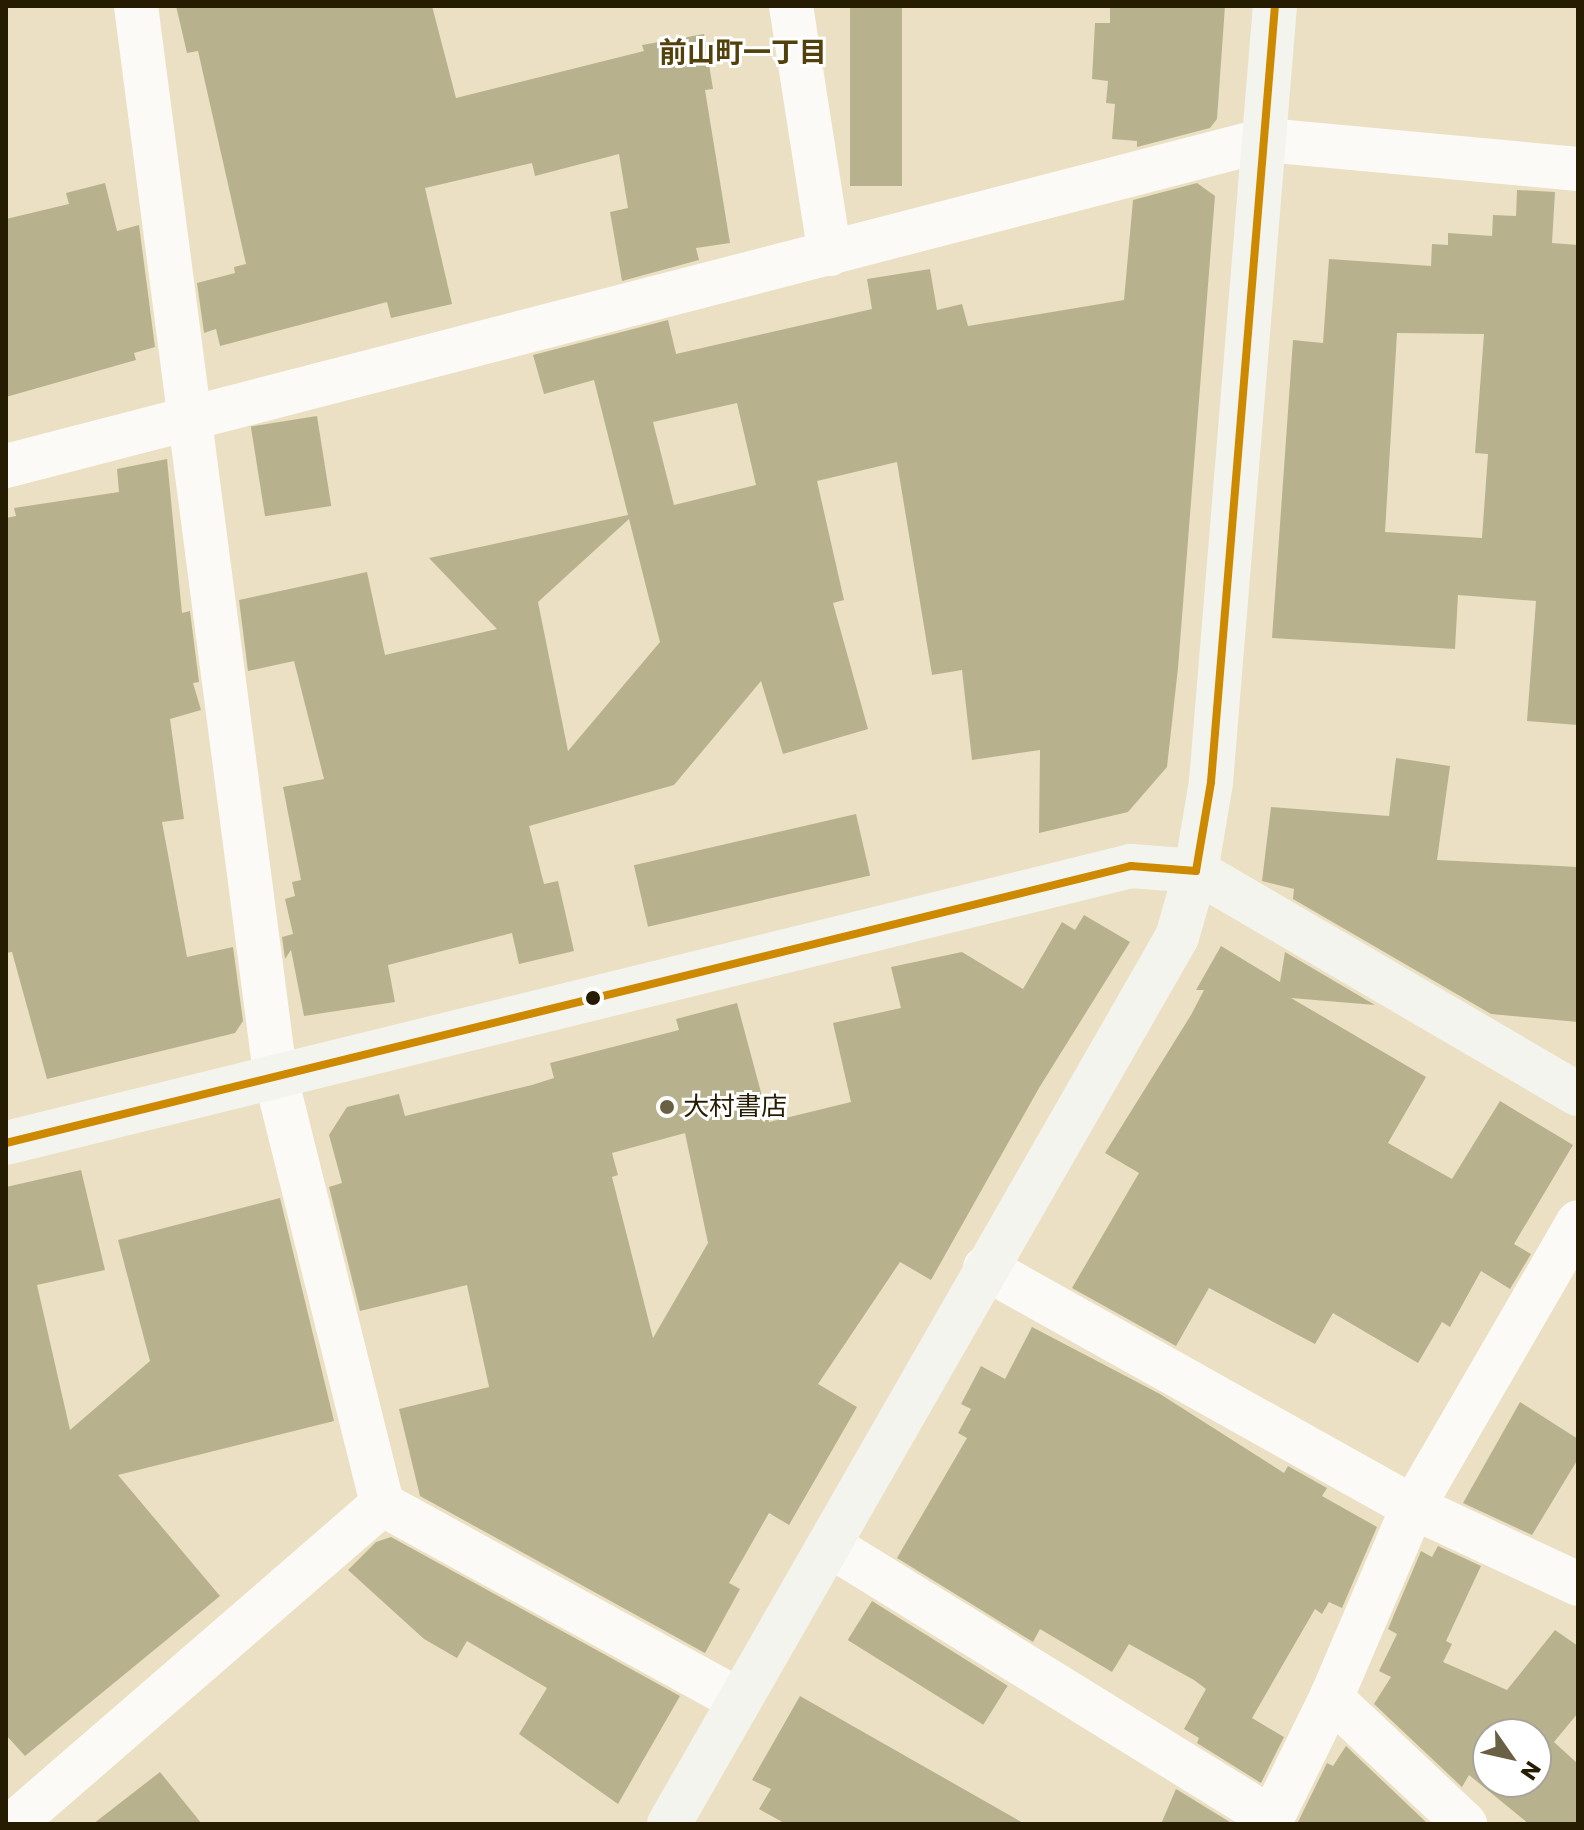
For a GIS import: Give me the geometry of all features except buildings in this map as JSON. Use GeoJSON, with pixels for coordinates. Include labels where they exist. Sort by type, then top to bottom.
{"type":"FeatureCollection","features":[{"type":"Feature","properties":{"kind":"street"},"geometry":{"type":"LineString","coordinates":[[136,6],[275,1074],[382,1504],[739,1700]]}},
{"type":"Feature","properties":{"kind":"street"},"geometry":{"type":"LineString","coordinates":[[791,6],[830,254]]}},
{"type":"Feature","properties":{"kind":"street"},"geometry":{"type":"LineString","coordinates":[[669,1824],[1177,937],[1196,871],[1211,782],[1275,6]]}},
{"type":"Feature","properties":{"kind":"street"},"geometry":{"type":"LineString","coordinates":[[6,466],[1265,140],[1578,169]]}},
{"type":"Feature","properties":{"kind":"street"},"geometry":{"type":"LineString","coordinates":[[6,1143],[275,1074],[1131,866],[1196,871],[1578,1094]]}},
{"type":"Feature","properties":{"kind":"street"},"geometry":{"type":"LineString","coordinates":[[829,1545],[1270,1821],[1331,1698],[1413,1507],[1578,1222]]}},
{"type":"Feature","properties":{"kind":"street"},"geometry":{"type":"LineString","coordinates":[[985,1268],[1413,1507],[1578,1584]]}},
{"type":"Feature","properties":{"kind":"street"},"geometry":{"type":"LineString","coordinates":[[13,1824],[382,1504]]}},
{"type":"Feature","properties":{"kind":"street"},"geometry":{"type":"LineString","coordinates":[[1331,1698],[1465,1824]]}},
{"type":"Feature","properties":{"kind":"transit line"},"geometry":{"type":"LineString","coordinates":[[1196,871],[1211,782],[1275,6]]}},
{"type":"Feature","properties":{"kind":"transit line"},"geometry":{"type":"LineString","coordinates":[[6,1143],[1131,866],[1196,871]]}},
{"type":"Feature","properties":{"kind":"place","name":"大村書店"},"geometry":{"type":"Point","coordinates":[667,1107]}},
{"type":"Feature","properties":{"kind":"district","name":"前山町一丁目"},"geometry":{"type":"Point","coordinates":[743,53]}}]}
